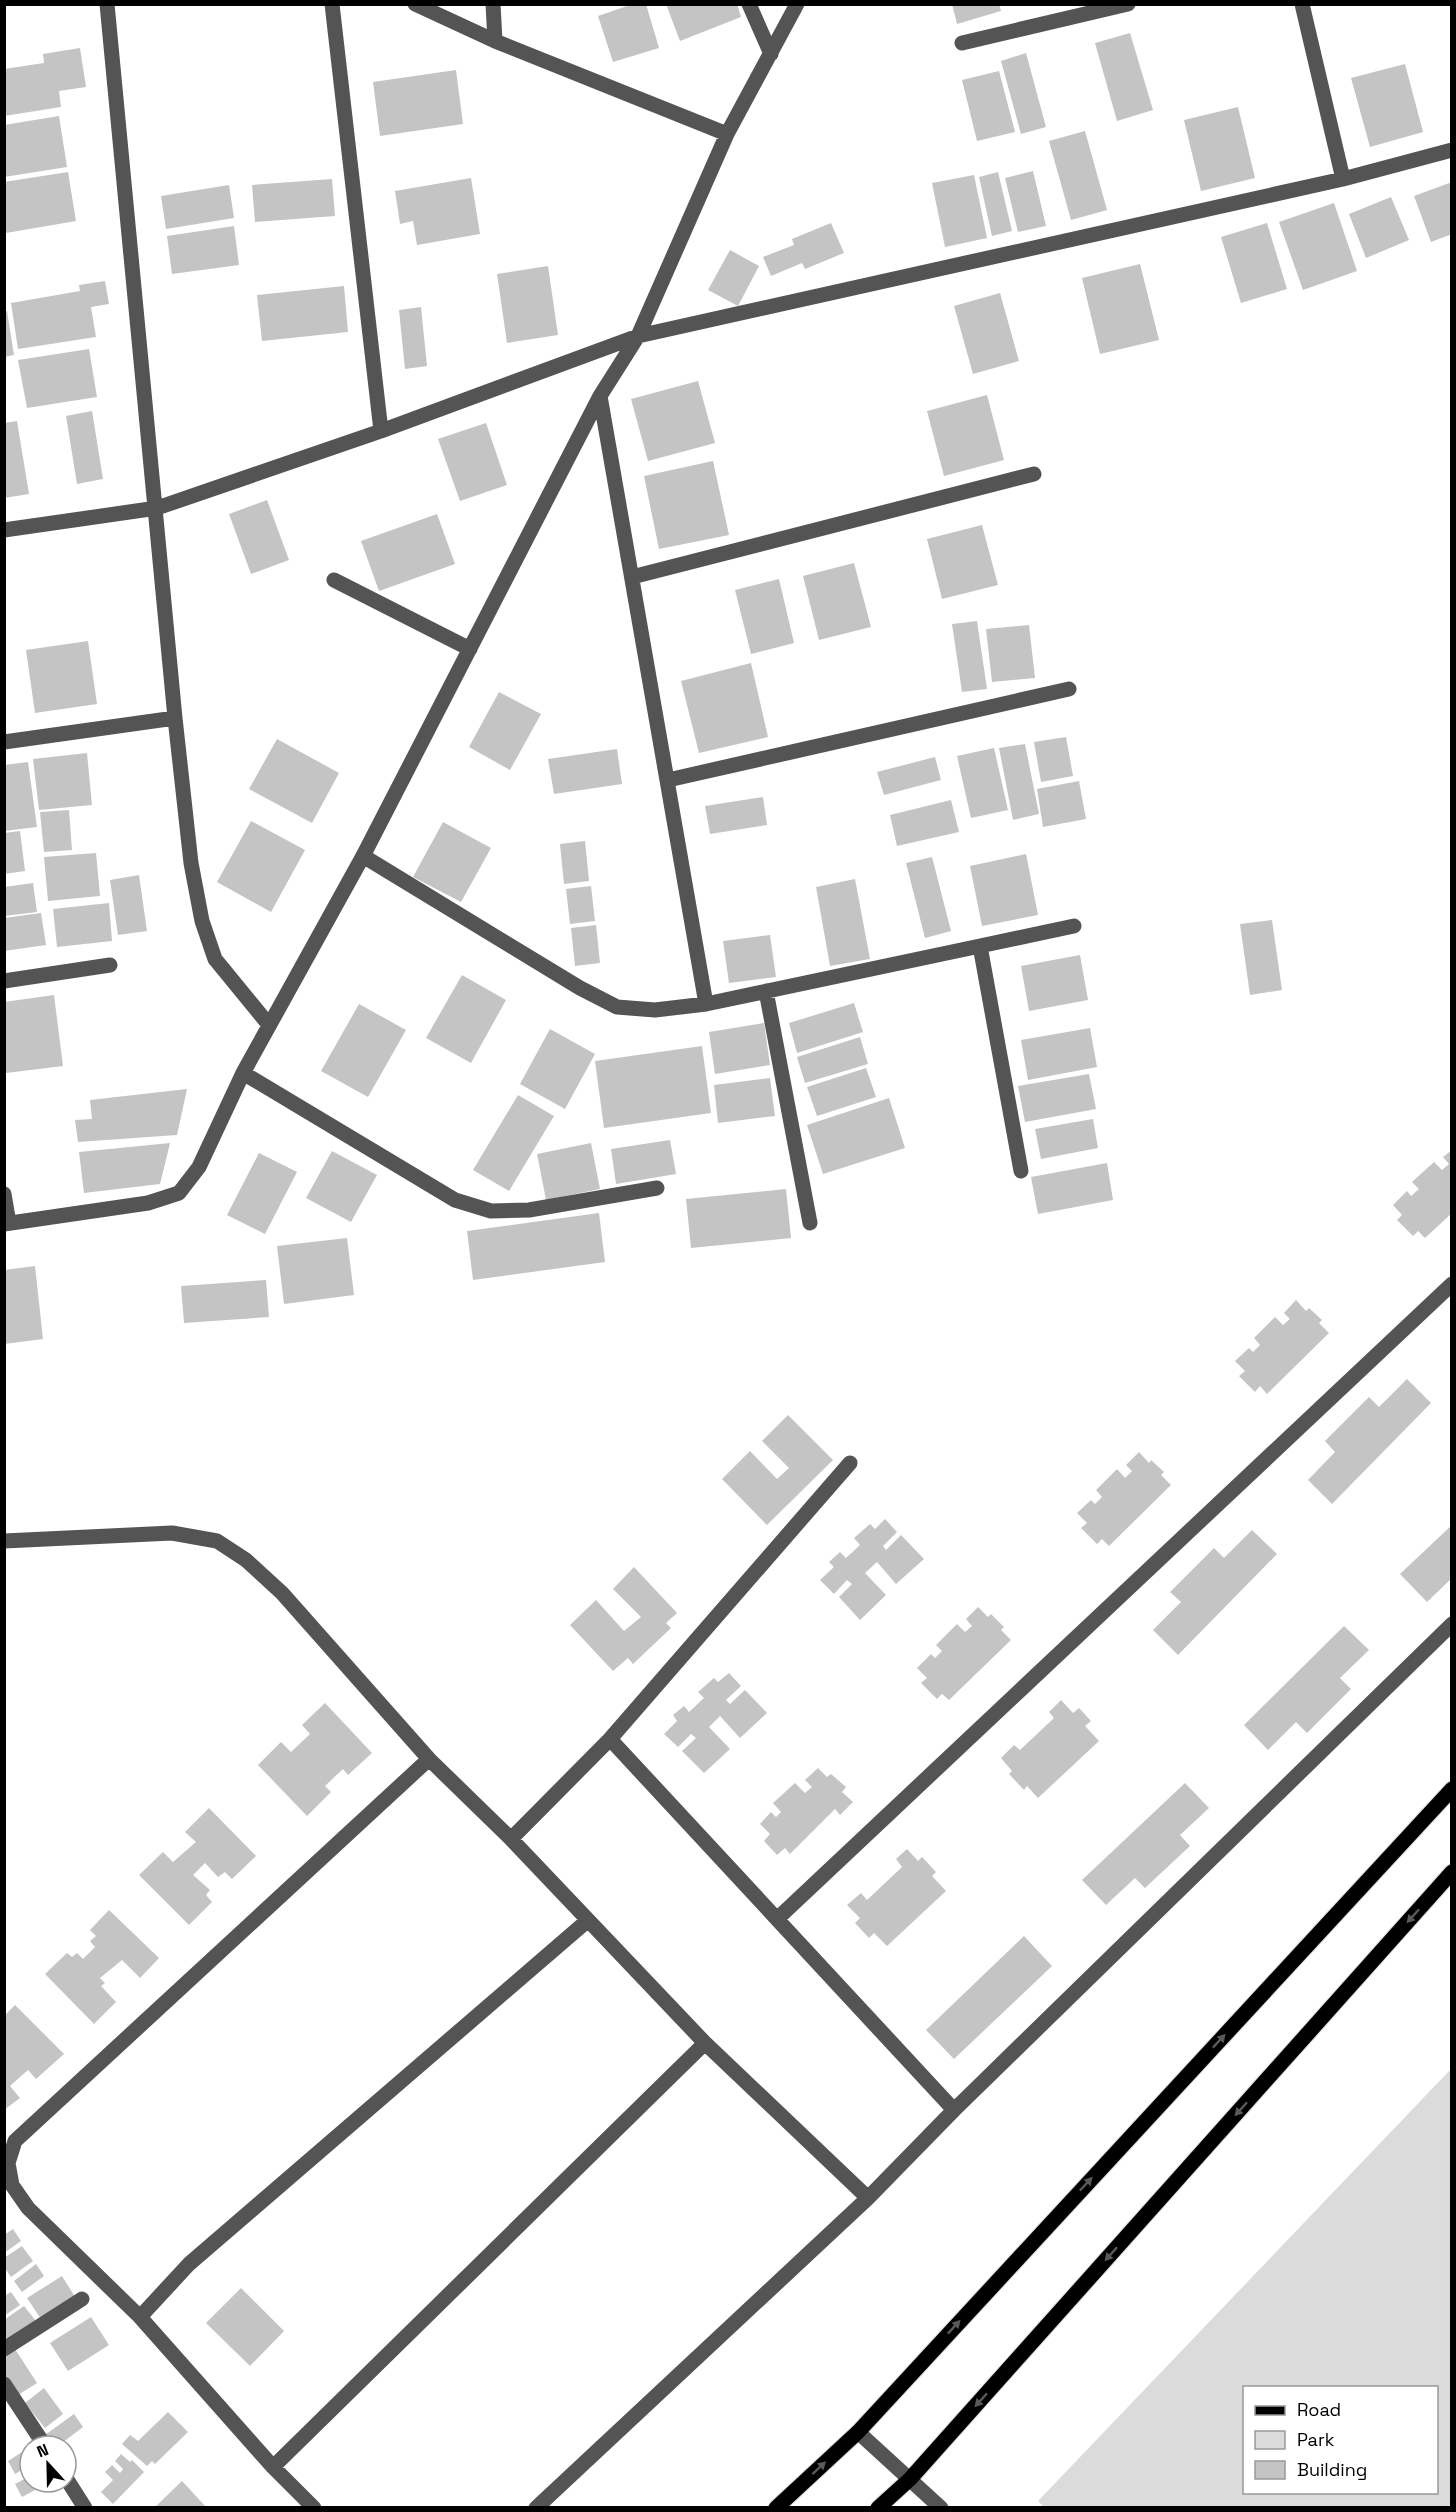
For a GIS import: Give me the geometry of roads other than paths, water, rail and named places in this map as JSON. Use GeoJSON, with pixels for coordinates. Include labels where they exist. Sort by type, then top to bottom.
{"type":"FeatureCollection","features":[{"type":"Feature","properties":{"kind":"main road"},"geometry":{"type":"LineString","coordinates":[[776,2508],[858,2432],[1452,1789]]}},
{"type":"Feature","properties":{"kind":"main road"},"geometry":{"type":"LineString","coordinates":[[878,2508],[910,2479],[1452,1872]]}},
{"type":"Feature","properties":{"kind":"street"},"geometry":{"type":"LineString","coordinates":[[107,4],[157,508],[175,718],[191,863],[202,921],[215,958],[269,1026]]}},
{"type":"Feature","properties":{"kind":"street"},"geometry":{"type":"LineString","coordinates":[[332,4],[381,431]]}},
{"type":"Feature","properties":{"kind":"street"},"geometry":{"type":"LineString","coordinates":[[415,4],[495,41],[727,134]]}},
{"type":"Feature","properties":{"kind":"street"},"geometry":{"type":"LineString","coordinates":[[493,4],[495,41]]}},
{"type":"Feature","properties":{"kind":"street"},"geometry":{"type":"LineString","coordinates":[[749,4],[771,54]]}},
{"type":"Feature","properties":{"kind":"street"},"geometry":{"type":"LineString","coordinates":[[4,1194],[7,1223],[148,1203],[179,1193],[199,1167],[243,1073],[363,856],[600,396],[638,336],[727,134],[797,4]]}},
{"type":"Feature","properties":{"kind":"street"},"geometry":{"type":"LineString","coordinates":[[962,43],[1128,4]]}},
{"type":"Feature","properties":{"kind":"street"},"geometry":{"type":"LineString","coordinates":[[1302,4],[1343,179]]}},
{"type":"Feature","properties":{"kind":"street"},"geometry":{"type":"LineString","coordinates":[[4,530],[157,508],[381,431],[638,336],[1343,179],[1452,150]]}},
{"type":"Feature","properties":{"kind":"street"},"geometry":{"type":"LineString","coordinates":[[600,396],[706,1004]]}},
{"type":"Feature","properties":{"kind":"street"},"geometry":{"type":"LineString","coordinates":[[632,577],[1034,474]]}},
{"type":"Feature","properties":{"kind":"street"},"geometry":{"type":"LineString","coordinates":[[333,580],[470,649]]}},
{"type":"Feature","properties":{"kind":"street"},"geometry":{"type":"LineString","coordinates":[[668,780],[1069,689]]}},
{"type":"Feature","properties":{"kind":"street"},"geometry":{"type":"LineString","coordinates":[[4,742],[175,718]]}},
{"type":"Feature","properties":{"kind":"street"},"geometry":{"type":"LineString","coordinates":[[363,856],[580,988],[617,1007],[655,1010],[706,1004],[1074,926]]}},
{"type":"Feature","properties":{"kind":"street"},"geometry":{"type":"LineString","coordinates":[[981,946],[1021,1171]]}},
{"type":"Feature","properties":{"kind":"street"},"geometry":{"type":"LineString","coordinates":[[4,981],[111,965]]}},
{"type":"Feature","properties":{"kind":"street"},"geometry":{"type":"LineString","coordinates":[[766,991],[810,1223]]}},
{"type":"Feature","properties":{"kind":"street"},"geometry":{"type":"LineString","coordinates":[[243,1073],[455,1200],[491,1211],[530,1210],[657,1188]]}},
{"type":"Feature","properties":{"kind":"street"},"geometry":{"type":"LineString","coordinates":[[777,1919],[1452,1284]]}},
{"type":"Feature","properties":{"kind":"street"},"geometry":{"type":"LineString","coordinates":[[511,1839],[610,1739],[850,1463]]}},
{"type":"Feature","properties":{"kind":"street"},"geometry":{"type":"LineString","coordinates":[[4,1541],[172,1533],[217,1541],[246,1560],[282,1593],[429,1760],[511,1839],[705,2043],[868,2198]]}},
{"type":"Feature","properties":{"kind":"street"},"geometry":{"type":"LineString","coordinates":[[536,2508],[868,2198],[954,2110],[1452,1624]]}},
{"type":"Feature","properties":{"kind":"street"},"geometry":{"type":"LineString","coordinates":[[610,1739],[954,2110]]}},
{"type":"Feature","properties":{"kind":"street"},"geometry":{"type":"LineString","coordinates":[[314,2508],[273,2467],[140,2317],[28,2208],[12,2185],[8,2163],[15,2141],[429,1760]]}},
{"type":"Feature","properties":{"kind":"street"},"geometry":{"type":"LineString","coordinates":[[140,2317],[189,2264],[587,1921]]}},
{"type":"Feature","properties":{"kind":"street"},"geometry":{"type":"LineString","coordinates":[[273,2467],[705,2043]]}},
{"type":"Feature","properties":{"kind":"street"},"geometry":{"type":"LineString","coordinates":[[4,2349],[82,2299]]}},
{"type":"Feature","properties":{"kind":"street"},"geometry":{"type":"LineString","coordinates":[[4,2384],[37,2434]]}},
{"type":"Feature","properties":{"kind":"street"},"geometry":{"type":"LineString","coordinates":[[858,2432],[941,2508]]}},
{"type":"Feature","properties":{"kind":"street"},"geometry":{"type":"LineString","coordinates":[[76,2494],[85,2508]]}}]}
